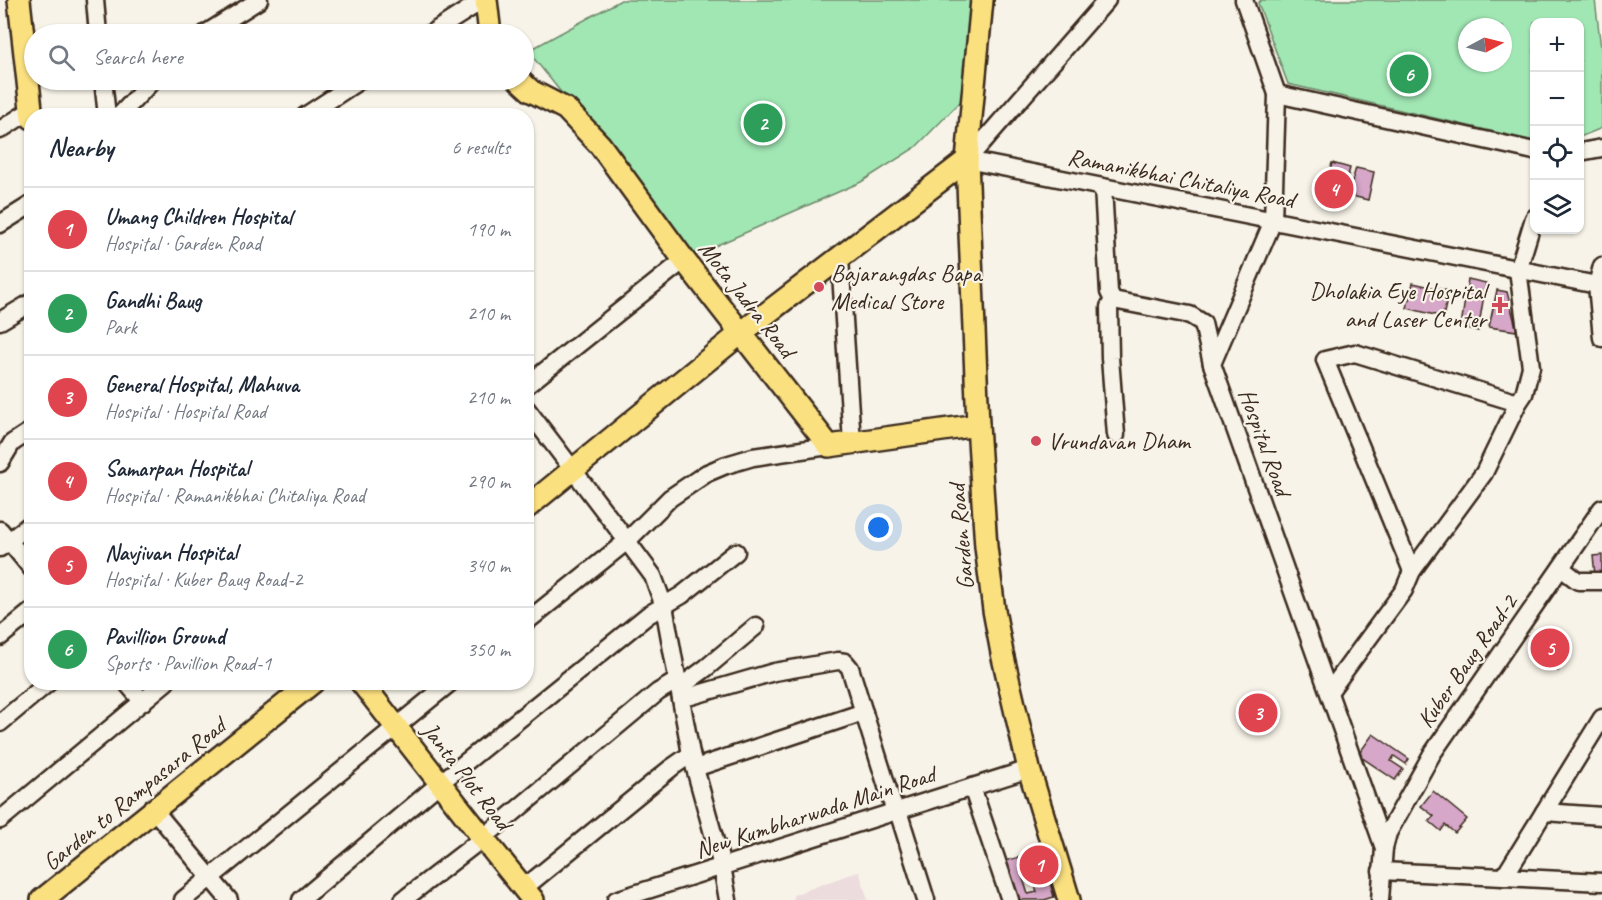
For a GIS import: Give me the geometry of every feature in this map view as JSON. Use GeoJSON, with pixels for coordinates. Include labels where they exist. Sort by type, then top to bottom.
{"type":"FeatureCollection","features":[{"type":"Feature","properties":{"kind":"main road"},"geometry":{"type":"LineString","coordinates":[[19,0],[24,48]]}},
{"type":"Feature","properties":{"kind":"main road"},"geometry":{"type":"LineString","coordinates":[[485,0],[489,24]]}},
{"type":"Feature","properties":{"kind":"main road","name":"Garden Road"},"geometry":{"type":"LineString","coordinates":[[982,0],[967,160],[978,425],[986,547],[1002,653],[1029,769],[1070,900]]}},
{"type":"Feature","properties":{"kind":"main road"},"geometry":{"type":"LineString","coordinates":[[28,90],[30,108]]}},
{"type":"Feature","properties":{"kind":"main road","name":"Mota Jadra Road"},"geometry":{"type":"LineString","coordinates":[[530,90],[559,105],[574,117],[600,145],[684,260],[829,446]]}},
{"type":"Feature","properties":{"kind":"main road"},"geometry":{"type":"LineString","coordinates":[[534,502],[741,333],[967,160]]}},
{"type":"Feature","properties":{"kind":"main road"},"geometry":{"type":"LineString","coordinates":[[829,446],[978,425]]}},
{"type":"Feature","properties":{"kind":"main road","name":"Garden to Rampasara Road"},"geometry":{"type":"LineString","coordinates":[[42,900],[303,690]]}},
{"type":"Feature","properties":{"kind":"main road","name":"Janta Plot Road"},"geometry":{"type":"LineString","coordinates":[[367,690],[529,894]]}},
{"type":"Feature","properties":{"kind":"street"},"geometry":{"type":"LineString","coordinates":[[95,0],[97,24]]}},
{"type":"Feature","properties":{"kind":"street"},"geometry":{"type":"LineString","coordinates":[[216,24],[236,7],[259,0]]}},
{"type":"Feature","properties":{"kind":"street"},"geometry":{"type":"LineString","coordinates":[[446,24],[485,0]]}},
{"type":"Feature","properties":{"kind":"street"},"geometry":{"type":"LineString","coordinates":[[967,160],[1107,0]]}},
{"type":"Feature","properties":{"kind":"street"},"geometry":{"type":"LineString","coordinates":[[1212,364],[1273,221],[1277,94],[1245,0]]}},
{"type":"Feature","properties":{"kind":"street"},"geometry":{"type":"LineString","coordinates":[[104,90],[106,108]]}},
{"type":"Feature","properties":{"kind":"street"},"geometry":{"type":"LineString","coordinates":[[127,108],[144,90]]}},
{"type":"Feature","properties":{"kind":"street"},"geometry":{"type":"LineString","coordinates":[[316,108],[344,90]]}},
{"type":"Feature","properties":{"kind":"street"},"geometry":{"type":"LineString","coordinates":[[1277,94],[1530,150]]}},
{"type":"Feature","properties":{"kind":"street"},"geometry":{"type":"LineString","coordinates":[[0,130],[24,118]]}},
{"type":"Feature","properties":{"kind":"street"},"geometry":{"type":"LineString","coordinates":[[1584,151],[1602,148]]}},
{"type":"Feature","properties":{"kind":"street","name":"Ramanikbhai Chitaliya Road"},"geometry":{"type":"LineString","coordinates":[[967,160],[1597,285]]}},
{"type":"Feature","properties":{"kind":"street"},"geometry":{"type":"LineString","coordinates":[[1103,187],[1109,292],[1113,300],[1109,307],[1110,358],[1116,435]]}},
{"type":"Feature","properties":{"kind":"street"},"geometry":{"type":"LineString","coordinates":[[0,224],[24,209]]}},
{"type":"Feature","properties":{"kind":"street"},"geometry":{"type":"LineString","coordinates":[[1329,692],[1404,590],[1412,571],[1484,472],[1524,394],[1531,367],[1518,270],[1530,231]]}},
{"type":"Feature","properties":{"kind":"street"},"geometry":{"type":"LineString","coordinates":[[840,258],[852,443]]}},
{"type":"Feature","properties":{"kind":"street"},"geometry":{"type":"LineString","coordinates":[[534,380],[684,260]]}},
{"type":"Feature","properties":{"kind":"street"},"geometry":{"type":"LineString","coordinates":[[1602,266],[1597,285],[1602,338]]}},
{"type":"Feature","properties":{"kind":"street","name":"Hospital Road"},"geometry":{"type":"LineString","coordinates":[[1113,300],[1190,315],[1203,324],[1212,364],[1384,848],[1380,900]]}},
{"type":"Feature","properties":{"kind":"street"},"geometry":{"type":"LineString","coordinates":[[0,321],[24,307]]}},
{"type":"Feature","properties":{"kind":"street"},"geometry":{"type":"LineString","coordinates":[[1412,571],[1325,360],[1355,352],[1518,403]]}},
{"type":"Feature","properties":{"kind":"street"},"geometry":{"type":"LineString","coordinates":[[534,419],[653,576],[664,606],[693,761],[722,866],[728,900]]}},
{"type":"Feature","properties":{"kind":"street"},"geometry":{"type":"LineString","coordinates":[[0,463],[12,443],[24,435]]}},
{"type":"Feature","properties":{"kind":"street"},"geometry":{"type":"LineString","coordinates":[[534,616],[627,542],[670,498],[707,473],[753,457],[829,446]]}},
{"type":"Feature","properties":{"kind":"street","name":"Kuber Baug Road-2"},"geometry":{"type":"LineString","coordinates":[[1384,848],[1388,833],[1432,754],[1602,508]]}},
{"type":"Feature","properties":{"kind":"street"},"geometry":{"type":"LineString","coordinates":[[24,528],[3,540],[24,561]]}},
{"type":"Feature","properties":{"kind":"street"},"geometry":{"type":"LineString","coordinates":[[301,900],[440,783],[648,615],[682,595],[736,552]]}},
{"type":"Feature","properties":{"kind":"street"},"geometry":{"type":"LineString","coordinates":[[1561,568],[1578,581],[1602,581]]}},
{"type":"Feature","properties":{"kind":"street"},"geometry":{"type":"LineString","coordinates":[[0,637],[24,618]]}},
{"type":"Feature","properties":{"kind":"street"},"geometry":{"type":"LineString","coordinates":[[679,689],[756,626]]}},
{"type":"Feature","properties":{"kind":"street"},"geometry":{"type":"LineString","coordinates":[[404,900],[483,838],[658,692],[841,661],[850,668],[926,900]]}},
{"type":"Feature","properties":{"kind":"street"},"geometry":{"type":"LineString","coordinates":[[0,723],[39,690]]}},
{"type":"Feature","properties":{"kind":"street"},"geometry":{"type":"LineString","coordinates":[[133,690],[143,702]]}},
{"type":"Feature","properties":{"kind":"street"},"geometry":{"type":"LineString","coordinates":[[0,820],[157,690]]}},
{"type":"Feature","properties":{"kind":"street"},"geometry":{"type":"LineString","coordinates":[[183,900],[441,690]]}},
{"type":"Feature","properties":{"kind":"street"},"geometry":{"type":"LineString","coordinates":[[529,894],[671,768],[864,712]]}},
{"type":"Feature","properties":{"kind":"street"},"geometry":{"type":"LineString","coordinates":[[1504,877],[1602,718]]}},
{"type":"Feature","properties":{"kind":"street","name":"New Kumbharwada Main Road"},"geometry":{"type":"LineString","coordinates":[[616,900],[654,894],[722,866],[1029,769]]}},
{"type":"Feature","properties":{"kind":"street"},"geometry":{"type":"LineString","coordinates":[[972,787],[1010,900]]}},
{"type":"Feature","properties":{"kind":"street"},"geometry":{"type":"LineString","coordinates":[[154,810],[229,900]]}},
{"type":"Feature","properties":{"kind":"street"},"geometry":{"type":"LineString","coordinates":[[1544,812],[1602,816]]}},
{"type":"Feature","properties":{"kind":"street"},"geometry":{"type":"LineString","coordinates":[[1381,871],[1602,882]]}},
{"type":"Feature","properties":{"kind":"shaded area"},"geometry":{"type":"Polygon","coordinates":[[[859,871],[868,900],[794,900],[793,895],[859,871]]]}},
{"type":"Feature","properties":{"kind":"green space"},"geometry":{"type":"Polygon","coordinates":[[[621,0],[971,0],[964,98],[916,147],[861,182],[692,256],[534,58],[534,48],[621,0]]]}},
{"type":"Feature","properties":{"kind":"green space"},"geometry":{"type":"Polygon","coordinates":[[[1261,0],[1595,0],[1602,56],[1602,128],[1584,135],[1584,18],[1530,18],[1530,140],[1288,84],[1258,3],[1261,0]]]}},
{"type":"Feature","properties":{"kind":"building"},"geometry":{"type":"Polygon","coordinates":[[[1332,163],[1350,168],[1341,204],[1323,200],[1332,163]]]}},
{"type":"Feature","properties":{"kind":"building"},"geometry":{"type":"Polygon","coordinates":[[[1356,168],[1374,172],[1368,200],[1348,195],[1356,168]]]}},
{"type":"Feature","properties":{"kind":"building"},"geometry":{"type":"Polygon","coordinates":[[[1468,279],[1486,283],[1478,331],[1461,326],[1468,279]]]}},
{"type":"Feature","properties":{"kind":"building"},"geometry":{"type":"Polygon","coordinates":[[[1413,283],[1449,291],[1443,317],[1407,308],[1413,283]]]}},
{"type":"Feature","properties":{"kind":"building"},"geometry":{"type":"Polygon","coordinates":[[[1497,290],[1507,292],[1517,331],[1489,327],[1497,290]]]}},
{"type":"Feature","properties":{"kind":"building"},"geometry":{"type":"Polygon","coordinates":[[[1602,555],[1602,575],[1595,575],[1593,556],[1602,555]]]}},
{"type":"Feature","properties":{"kind":"building"},"geometry":{"type":"Polygon","coordinates":[[[1549,632],[1573,649],[1558,671],[1534,655],[1549,632]]]}},
{"type":"Feature","properties":{"kind":"building"},"geometry":{"type":"Polygon","coordinates":[[[1373,734],[1409,759],[1406,764],[1394,756],[1391,761],[1403,769],[1395,780],[1358,755],[1373,734]]]}},
{"type":"Feature","properties":{"kind":"building"},"geometry":{"type":"Polygon","coordinates":[[[1433,791],[1467,819],[1455,833],[1445,825],[1441,831],[1429,821],[1434,816],[1421,806],[1433,791]]]}},
{"type":"Feature","properties":{"kind":"building"},"geometry":{"type":"Polygon","coordinates":[[[1041,851],[1054,897],[1044,900],[1016,900],[1005,861],[1041,851]],[[1030,866],[1020,869],[1028,894],[1037,892],[1030,866]]]}},
{"type":"Feature","properties":{"kind":"place","name":"Pavillion Ground"},"geometry":{"type":"Point","coordinates":[1409,74]}},
{"type":"Feature","properties":{"kind":"place","name":"Gandhi Baug"},"geometry":{"type":"Point","coordinates":[763,123]}},
{"type":"Feature","properties":{"kind":"place","name":"Samarpan Hospital"},"geometry":{"type":"Point","coordinates":[1334,189]}},
{"type":"Feature","properties":{"kind":"place","name":"Bajarangdas Bapa Medical Store"},"geometry":{"type":"Point","coordinates":[819,287]}},
{"type":"Feature","properties":{"kind":"place","name":"Dholakia Eye Hospital and Laser Center"},"geometry":{"type":"Point","coordinates":[1500,305]}},
{"type":"Feature","properties":{"kind":"place","name":"Vrundavan Dham"},"geometry":{"type":"Point","coordinates":[1036,441]}},
{"type":"Feature","properties":{"kind":"place","name":"Navjivan Hospital"},"geometry":{"type":"Point","coordinates":[1550,648]}},
{"type":"Feature","properties":{"kind":"place","name":"General Hospital, Mahuva"},"geometry":{"type":"Point","coordinates":[1258,713]}},
{"type":"Feature","properties":{"kind":"place","name":"Umang Children Hospital"},"geometry":{"type":"Point","coordinates":[1039,865]}}]}
